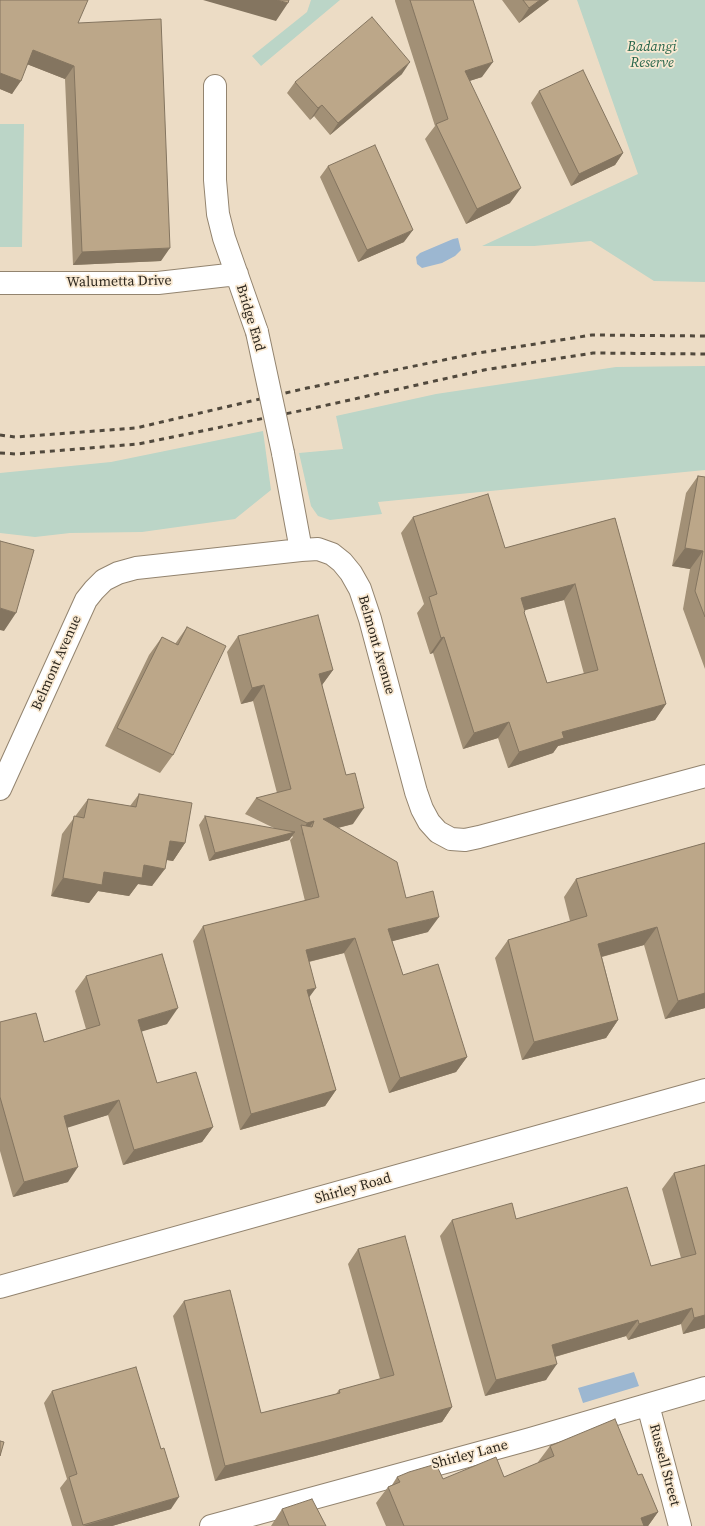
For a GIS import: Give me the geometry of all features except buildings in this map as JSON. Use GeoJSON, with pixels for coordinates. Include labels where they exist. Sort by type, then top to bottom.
{"type":"FeatureCollection","features":[{"type":"Feature","properties":{"kind":"street","name":"Bridge End"},"geometry":{"type":"LineString","coordinates":[[216,86],[215,180],[218,214],[224,238],[257,332],[300,550]]}},
{"type":"Feature","properties":{"kind":"street","name":"Walumetta Drive"},"geometry":{"type":"LineString","coordinates":[[0,283],[158,283],[237,274]]}},
{"type":"Feature","properties":{"kind":"street","name":"Belmont Avenue"},"geometry":{"type":"LineString","coordinates":[[0,790],[86,600],[104,580],[118,573],[136,568],[318,549],[332,554],[342,562],[360,589],[370,619],[416,792],[422,809],[429,822],[438,832],[451,838],[465,840],[705,776]]}},
{"type":"Feature","properties":{"kind":"street","name":"Shirley Road"},"geometry":{"type":"LineString","coordinates":[[0,1287],[705,1090]]}},
{"type":"Feature","properties":{"kind":"street","name":"Shirley Lane"},"geometry":{"type":"LineString","coordinates":[[211,1526],[530,1439],[705,1388]]}},
{"type":"Feature","properties":{"kind":"street","name":"Russell Street"},"geometry":{"type":"LineString","coordinates":[[648,1405],[680,1526]]}},
{"type":"Feature","properties":{"kind":"green space"},"geometry":{"type":"Polygon","coordinates":[[[311,0],[340,0],[261,66],[252,56],[307,12],[311,0]]]}},
{"type":"Feature","properties":{"kind":"green space","name":"Badangi Reserve"},"geometry":{"type":"Polygon","coordinates":[[[577,0],[705,0],[705,282],[654,281],[591,241],[534,246],[482,246],[638,174],[577,0]]]}},
{"type":"Feature","properties":{"kind":"green space"},"geometry":{"type":"Polygon","coordinates":[[[0,124],[24,124],[22,247],[0,247],[0,124]]]}},
{"type":"Feature","properties":{"kind":"green space"},"geometry":{"type":"Polygon","coordinates":[[[705,366],[705,470],[378,502],[382,514],[330,520],[318,516],[311,506],[299,453],[343,449],[336,416],[436,394],[616,367],[705,366]]]}},
{"type":"Feature","properties":{"kind":"green space"},"geometry":{"type":"Polygon","coordinates":[[[263,431],[271,490],[235,519],[142,532],[70,533],[35,537],[0,533],[0,473],[111,462],[263,431]]]}},
{"type":"Feature","properties":{"kind":"water"},"geometry":{"type":"Polygon","coordinates":[[[458,238],[461,250],[455,256],[442,263],[422,268],[417,264],[416,257],[420,253],[458,238]]]}},
{"type":"Feature","properties":{"kind":"water"},"geometry":{"type":"Polygon","coordinates":[[[634,1372],[639,1386],[583,1403],[578,1388],[634,1372]]]}},
{"type":"Feature","properties":{"kind":"railway"},"geometry":{"type":"LineString","coordinates":[[0,435],[15,437],[136,428],[307,388],[478,353],[592,335],[705,336]]}},
{"type":"Feature","properties":{"kind":"railway"},"geometry":{"type":"LineString","coordinates":[[0,453],[17,454],[138,444],[314,408],[484,370],[593,353],[705,354]]}}]}
